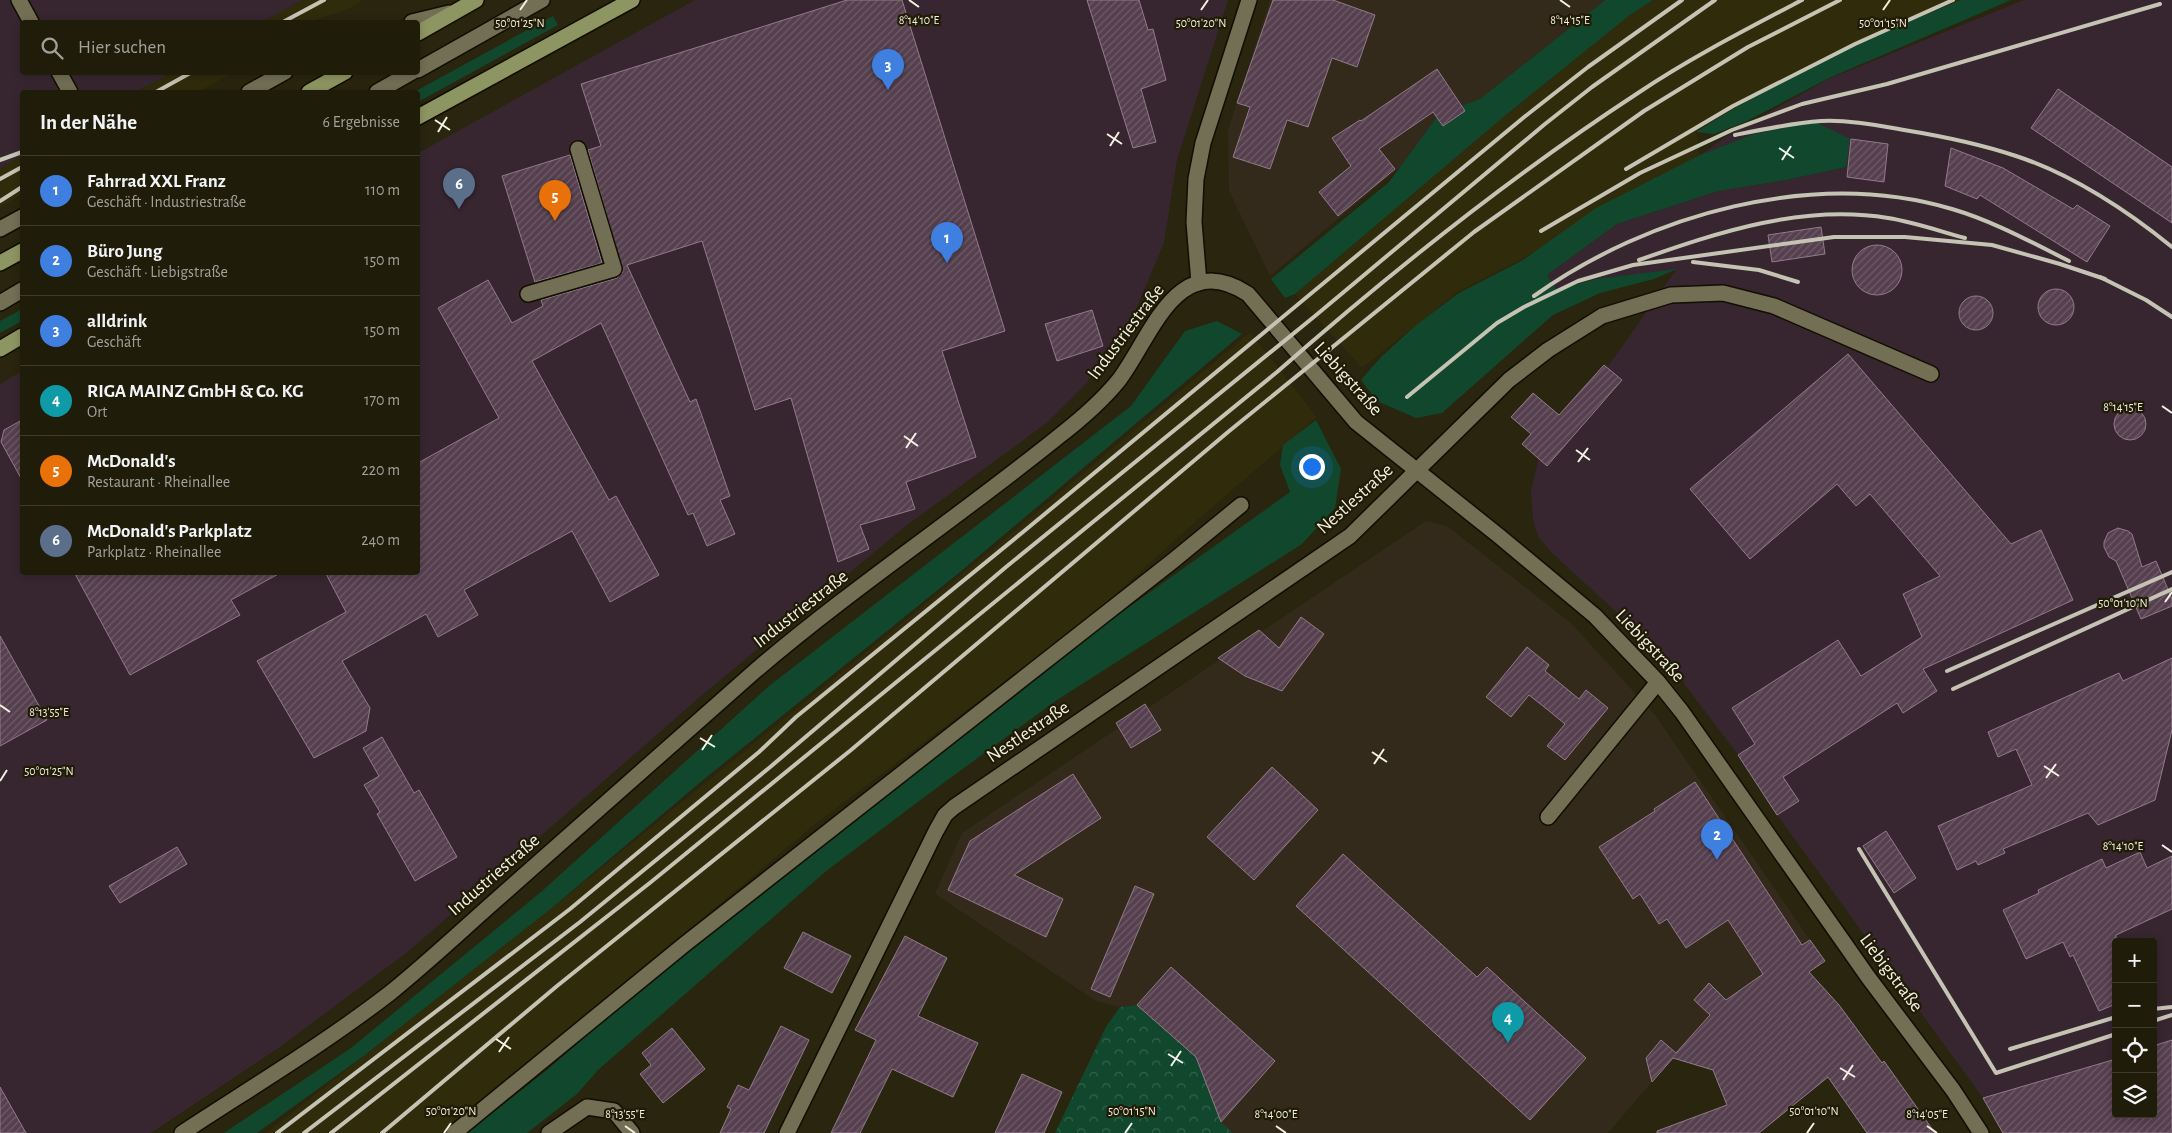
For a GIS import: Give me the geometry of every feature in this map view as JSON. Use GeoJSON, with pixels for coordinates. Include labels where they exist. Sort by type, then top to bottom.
{"type":"FeatureCollection","features":[{"type":"Feature","properties":{"kind":"main road"},"geometry":{"type":"LineString","coordinates":[[420,32],[462,5],[476,0]]}},
{"type":"Feature","properties":{"kind":"main road"},"geometry":{"type":"LineString","coordinates":[[420,116],[632,0]]}},
{"type":"Feature","properties":{"kind":"main road"},"geometry":{"type":"LineString","coordinates":[[313,90],[340,75]]}},
{"type":"Feature","properties":{"kind":"main road"},"geometry":{"type":"LineString","coordinates":[[0,263],[20,252]]}},
{"type":"Feature","properties":{"kind":"main road"},"geometry":{"type":"LineString","coordinates":[[0,349],[20,337]]}},
{"type":"Feature","properties":{"kind":"street"},"geometry":{"type":"LineString","coordinates":[[18,0],[30,20]]}},
{"type":"Feature","properties":{"kind":"street"},"geometry":{"type":"LineString","coordinates":[[420,69],[542,0]]}},
{"type":"Feature","properties":{"kind":"street"},"geometry":{"type":"LineString","coordinates":[[1199,283],[1194,222],[1196,180],[1203,144],[1250,0]]}},
{"type":"Feature","properties":{"kind":"street"},"geometry":{"type":"LineString","coordinates":[[418,20],[462,5]]}},
{"type":"Feature","properties":{"kind":"street"},"geometry":{"type":"LineString","coordinates":[[61,75],[69,90]]}},
{"type":"Feature","properties":{"kind":"street"},"geometry":{"type":"LineString","coordinates":[[253,90],[280,75]]}},
{"type":"Feature","properties":{"kind":"street"},"geometry":{"type":"LineString","coordinates":[[380,90],[407,75]]}},
{"type":"Feature","properties":{"kind":"street"},"geometry":{"type":"LineString","coordinates":[[528,294],[614,269],[578,150]]}},
{"type":"Feature","properties":{"kind":"street"},"geometry":{"type":"LineString","coordinates":[[0,229],[20,218]]}},
{"type":"Feature","properties":{"kind":"street","name":"Liebigstraße"},"geometry":{"type":"LineString","coordinates":[[1199,283],[1225,282],[1248,294],[1356,422],[1514,548],[1595,616],[1658,682],[1682,712],[1868,977],[1953,1090],[1981,1133]]}},
{"type":"Feature","properties":{"kind":"street","name":"Industriestraße"},"geometry":{"type":"LineString","coordinates":[[182,1133],[325,1041],[393,990],[757,669],[821,617],[1075,423],[1119,380],[1170,300],[1188,287],[1199,283]]}},
{"type":"Feature","properties":{"kind":"street"},"geometry":{"type":"LineString","coordinates":[[0,303],[20,291]]}},
{"type":"Feature","properties":{"kind":"street","name":"Nestlestraße"},"geometry":{"type":"LineString","coordinates":[[787,1133],[945,816],[954,807],[1350,536],[1509,380],[1548,350],[1602,316],[1671,295],[1723,293],[1774,306],[1931,374]]}},
{"type":"Feature","properties":{"kind":"street"},"geometry":{"type":"LineString","coordinates":[[454,1133],[685,944],[1174,560],[1241,505]]}},
{"type":"Feature","properties":{"kind":"street"},"geometry":{"type":"LineString","coordinates":[[1548,817],[1658,682]]}},
{"type":"Feature","properties":{"kind":"street"},"geometry":{"type":"LineString","coordinates":[[549,1133],[587,1107],[614,1111],[632,1133]]}},
{"type":"Feature","properties":{"kind":"shaded area"},"geometry":{"type":"Polygon","coordinates":[[[0,0],[303,0],[267,20],[20,20],[20,75],[168,75],[140,90],[20,90],[20,157],[0,168],[0,0]]]}},
{"type":"Feature","properties":{"kind":"shaded area"},"geometry":{"type":"Polygon","coordinates":[[[303,0],[363,0],[348,9],[315,20],[267,20],[303,0]]]}},
{"type":"Feature","properties":{"kind":"shaded area"},"geometry":{"type":"Polygon","coordinates":[[[695,0],[1228,0],[1177,160],[1164,243],[1131,321],[1086,384],[1048,422],[906,526],[707,691],[410,950],[280,1047],[151,1133],[0,1133],[0,384],[20,372],[20,575],[420,575],[420,152],[695,0]]]}},
{"type":"Feature","properties":{"kind":"shaded area"},"geometry":{"type":"Polygon","coordinates":[[[1270,0],[1605,0],[1480,99],[1439,114],[1400,167],[1270,276],[1229,191],[1228,130],[1270,0]]]}},
{"type":"Feature","properties":{"kind":"shaded area"},"geometry":{"type":"Polygon","coordinates":[[[1653,0],[1961,0],[1837,55],[1696,132],[1700,155],[1522,259],[1458,292],[1362,368],[1295,294],[1507,114],[1630,15],[1653,0]]]}},
{"type":"Feature","properties":{"kind":"shaded area"},"geometry":{"type":"Polygon","coordinates":[[[2024,0],[2172,0],[2172,1133],[2003,1133],[1983,1098],[1777,815],[1738,755],[1661,653],[1553,554],[1539,538],[1533,521],[1531,490],[1539,458],[1608,398],[1622,380],[1607,368],[1676,270],[1596,279],[1557,290],[1547,275],[1617,224],[1718,191],[1786,180],[1846,167],[1751,135],[1700,155],[1727,136],[1828,79],[2024,0]]]}},
{"type":"Feature","properties":{"kind":"shaded area"},"geometry":{"type":"Polygon","coordinates":[[[167,75],[229,75],[202,90],[140,90],[167,75]]]}},
{"type":"Feature","properties":{"kind":"shaded area"},"geometry":{"type":"Polygon","coordinates":[[[20,157],[20,195],[0,207],[0,168],[20,157]]]}},
{"type":"Feature","properties":{"kind":"shaded area"},"geometry":{"type":"Polygon","coordinates":[[[1250,332],[1317,417],[1185,531],[1093,615],[819,821],[582,1019],[441,1133],[266,1133],[553,907],[1012,533],[1250,332]]]}},
{"type":"Feature","properties":{"kind":"shaded area"},"geometry":{"type":"Polygon","coordinates":[[[1426,521],[1447,526],[1571,623],[1655,715],[1810,940],[1717,1006],[1608,1133],[1233,1133],[1221,1122],[1196,1057],[1137,1005],[1120,1007],[1096,1001],[935,894],[962,833],[1426,521]]]}},
{"type":"Feature","properties":{"kind":"green space"},"geometry":{"type":"Polygon","coordinates":[[[1605,0],[1653,0],[1630,15],[1507,114],[1295,294],[1285,298],[1271,279],[1389,182],[1439,114],[1480,99],[1605,0]]]}},
{"type":"Feature","properties":{"kind":"green space"},"geometry":{"type":"Polygon","coordinates":[[[1961,0],[2011,0],[1829,78],[1747,121],[1714,134],[1696,132],[1760,94],[1826,60],[1961,0]]]}},
{"type":"Feature","properties":{"kind":"green space"},"geometry":{"type":"Polygon","coordinates":[[[553,16],[558,25],[420,101],[420,90],[418,90],[553,16]]]}},
{"type":"Feature","properties":{"kind":"green space"},"geometry":{"type":"Polygon","coordinates":[[[1813,121],[1850,139],[1846,167],[1786,180],[1718,191],[1617,224],[1547,275],[1557,290],[1596,279],[1677,269],[1654,279],[1600,293],[1553,315],[1442,413],[1416,418],[1377,401],[1361,380],[1381,357],[1416,325],[1459,293],[1523,260],[1596,208],[1700,155],[1751,135],[1813,121]]]}},
{"type":"Feature","properties":{"kind":"green space"},"geometry":{"type":"Polygon","coordinates":[[[20,310],[20,322],[0,333],[0,321],[20,310]]]}},
{"type":"Feature","properties":{"kind":"green space"},"geometry":{"type":"Polygon","coordinates":[[[1217,321],[1242,334],[960,572],[703,780],[553,907],[365,1055],[257,1133],[224,1133],[351,1048],[541,892],[769,686],[1131,406],[1185,331],[1217,321]]]}},
{"type":"Feature","properties":{"kind":"green space"},"geometry":{"type":"Polygon","coordinates":[[[1316,420],[1341,469],[1335,508],[1302,544],[1057,700],[825,872],[598,1070],[577,1094],[527,1133],[467,1133],[547,1070],[715,925],[1072,648],[1290,492],[1280,465],[1283,445],[1316,420]]]}},
{"type":"Feature","properties":{"kind":"green space"},"geometry":{"type":"Polygon","coordinates":[[[1137,1005],[1196,1057],[1221,1122],[1233,1133],[1055,1133],[1106,1027],[1120,1007],[1137,1005]]]}},
{"type":"Feature","properties":{"kind":"building"},"geometry":{"type":"Polygon","coordinates":[[[847,0],[902,0],[1005,331],[942,351],[976,457],[906,482],[915,509],[860,525],[869,549],[838,562],[791,398],[755,410],[702,241],[627,265],[690,402],[696,399],[730,496],[720,500],[735,534],[707,546],[693,513],[688,515],[601,323],[532,361],[609,500],[616,496],[659,575],[610,602],[572,531],[464,590],[478,615],[438,637],[426,614],[342,661],[370,708],[366,731],[314,758],[257,661],[346,612],[327,575],[420,575],[420,462],[499,418],[438,308],[488,280],[512,323],[543,306],[541,300],[617,278],[623,272],[588,150],[601,146],[581,84],[847,0]]]}},
{"type":"Feature","properties":{"kind":"building"},"geometry":{"type":"Polygon","coordinates":[[[1087,0],[1139,0],[1148,30],[1153,29],[1166,80],[1141,89],[1156,142],[1133,148],[1087,0]]]}},
{"type":"Feature","properties":{"kind":"building"},"geometry":{"type":"Polygon","coordinates":[[[1273,0],[1333,0],[1375,15],[1357,67],[1332,58],[1308,127],[1287,120],[1270,169],[1233,157],[1250,107],[1237,103],[1273,0]]]}},
{"type":"Feature","properties":{"kind":"building"},"geometry":{"type":"Polygon","coordinates":[[[1437,69],[1465,111],[1443,126],[1433,112],[1379,149],[1395,169],[1338,216],[1319,192],[1351,166],[1332,138],[1361,121],[1437,69]]]}},
{"type":"Feature","properties":{"kind":"building"},"geometry":{"type":"Polygon","coordinates":[[[2058,89],[2172,167],[2172,223],[2031,128],[2058,89]]]}},
{"type":"Feature","properties":{"kind":"building"},"geometry":{"type":"Polygon","coordinates":[[[1851,139],[1888,144],[1884,182],[1847,177],[1851,139]]]}},
{"type":"Feature","properties":{"kind":"building"},"geometry":{"type":"Polygon","coordinates":[[[1951,148],[2003,168],[2073,209],[2077,205],[2110,226],[2087,262],[1980,195],[1977,199],[1945,186],[1951,148]]]}},
{"type":"Feature","properties":{"kind":"building"},"geometry":{"type":"Polygon","coordinates":[[[570,155],[602,263],[535,282],[502,176],[570,155]]]}},
{"type":"Feature","properties":{"kind":"building"},"geometry":{"type":"Polygon","coordinates":[[[1821,227],[1825,254],[1772,262],[1768,235],[1821,227]]]}},
{"type":"Feature","properties":{"kind":"building"},"geometry":{"type":"Polygon","coordinates":[[[1877,245],[1891,249],[1898,256],[1902,270],[1898,284],[1891,291],[1877,295],[1863,291],[1856,284],[1852,270],[1856,256],[1863,249],[1877,245]]]}},
{"type":"Feature","properties":{"kind":"building"},"geometry":{"type":"Polygon","coordinates":[[[2056,289],[2063,290],[2069,294],[2073,300],[2073,314],[2069,320],[2063,324],[2056,325],[2049,324],[2043,320],[2039,314],[2038,307],[2039,300],[2043,294],[2049,290],[2056,289]]]}},
{"type":"Feature","properties":{"kind":"building"},"geometry":{"type":"Polygon","coordinates":[[[1976,296],[1988,301],[1993,313],[1988,325],[1976,330],[1964,325],[1959,313],[1964,301],[1976,296]]]}},
{"type":"Feature","properties":{"kind":"building"},"geometry":{"type":"Polygon","coordinates":[[[1092,310],[1103,346],[1057,361],[1045,324],[1092,310]]]}},
{"type":"Feature","properties":{"kind":"building"},"geometry":{"type":"Polygon","coordinates":[[[1848,354],[2011,544],[2041,530],[2073,600],[1923,669],[1937,691],[1903,713],[1897,703],[1783,777],[1799,801],[1777,815],[1738,755],[1755,744],[1732,708],[1838,640],[1861,676],[1922,637],[1903,594],[1940,576],[1870,494],[1856,506],[1837,484],[1750,559],[1690,489],[1848,354]]]}},
{"type":"Feature","properties":{"kind":"building"},"geometry":{"type":"Polygon","coordinates":[[[1604,365],[1622,380],[1547,466],[1522,444],[1531,434],[1511,417],[1533,393],[1559,415],[1604,365]]]}},
{"type":"Feature","properties":{"kind":"building"},"geometry":{"type":"Polygon","coordinates":[[[2130,408],[2142,412],[2146,424],[2142,436],[2130,440],[2118,436],[2114,424],[2118,412],[2130,408]]]}},
{"type":"Feature","properties":{"kind":"building"},"geometry":{"type":"Polygon","coordinates":[[[20,421],[20,476],[1,442],[4,430],[20,421]]]}},
{"type":"Feature","properties":{"kind":"building"},"geometry":{"type":"Polygon","coordinates":[[[2118,528],[2132,534],[2142,567],[2156,561],[2172,599],[2172,606],[2141,619],[2116,561],[2109,557],[2104,547],[2108,533],[2118,528]]]}},
{"type":"Feature","properties":{"kind":"building"},"geometry":{"type":"Polygon","coordinates":[[[76,575],[277,575],[231,600],[240,615],[130,675],[76,575]]]}},
{"type":"Feature","properties":{"kind":"building"},"geometry":{"type":"Polygon","coordinates":[[[1301,617],[1324,634],[1282,691],[1245,676],[1218,658],[1259,630],[1279,648],[1301,617]]]}},
{"type":"Feature","properties":{"kind":"building"},"geometry":{"type":"Polygon","coordinates":[[[0,636],[47,720],[0,746],[0,636]]]}},
{"type":"Feature","properties":{"kind":"building"},"geometry":{"type":"Polygon","coordinates":[[[1527,647],[1549,665],[1545,671],[1579,699],[1586,690],[1608,708],[1565,760],[1547,746],[1565,724],[1548,710],[1529,695],[1511,717],[1486,697],[1527,647]]]}},
{"type":"Feature","properties":{"kind":"building"},"geometry":{"type":"Polygon","coordinates":[[[2172,658],[2172,730],[2155,800],[2098,825],[2088,813],[2003,849],[2005,853],[1978,865],[1976,861],[1957,870],[1938,826],[2032,785],[2016,749],[1998,757],[1988,732],[2119,673],[2123,681],[2172,658]]]}},
{"type":"Feature","properties":{"kind":"building"},"geometry":{"type":"Polygon","coordinates":[[[1145,704],[1161,730],[1131,748],[1116,723],[1145,704]]]}},
{"type":"Feature","properties":{"kind":"building"},"geometry":{"type":"Polygon","coordinates":[[[382,737],[414,793],[419,790],[457,857],[415,881],[377,814],[380,812],[364,785],[379,776],[363,748],[382,737]]]}},
{"type":"Feature","properties":{"kind":"building"},"geometry":{"type":"Polygon","coordinates":[[[1272,767],[1318,810],[1254,880],[1207,837],[1272,767]]]}},
{"type":"Feature","properties":{"kind":"building"},"geometry":{"type":"Polygon","coordinates":[[[1073,774],[1101,818],[1014,875],[1063,899],[1046,937],[948,890],[970,841],[1073,774]]]}},
{"type":"Feature","properties":{"kind":"building"},"geometry":{"type":"Polygon","coordinates":[[[1695,782],[1802,945],[1810,940],[1825,961],[1809,972],[1839,1005],[1882,1063],[1884,1061],[1935,1133],[1867,1133],[1828,1077],[1759,1133],[1657,1133],[1657,1131],[1727,1105],[1713,1070],[1673,1058],[1652,1082],[1646,1058],[1661,1040],[1676,1053],[1710,1015],[1694,1000],[1709,983],[1726,1000],[1763,974],[1728,920],[1686,948],[1667,919],[1659,924],[1640,894],[1633,899],[1599,847],[1655,811],[1654,809],[1695,782]]]}},
{"type":"Feature","properties":{"kind":"building"},"geometry":{"type":"Polygon","coordinates":[[[1886,831],[1916,878],[1894,893],[1863,846],[1886,831]]]}},
{"type":"Feature","properties":{"kind":"building"},"geometry":{"type":"Polygon","coordinates":[[[177,847],[187,864],[120,903],[109,886],[177,847]]]}},
{"type":"Feature","properties":{"kind":"building"},"geometry":{"type":"Polygon","coordinates":[[[2140,852],[2147,868],[2172,856],[2172,909],[2116,935],[2116,938],[2112,938],[2112,1006],[2099,1011],[2073,955],[2070,957],[2063,942],[2026,959],[2003,910],[2039,893],[2038,890],[2102,859],[2106,868],[2140,852]]]}},
{"type":"Feature","properties":{"kind":"building"},"geometry":{"type":"Polygon","coordinates":[[[1343,854],[1477,977],[1487,967],[1586,1058],[1530,1120],[1296,906],[1343,854]]]}},
{"type":"Feature","properties":{"kind":"building"},"geometry":{"type":"Polygon","coordinates":[[[1135,886],[1154,894],[1110,997],[1091,989],[1135,886]]]}},
{"type":"Feature","properties":{"kind":"building"},"geometry":{"type":"Polygon","coordinates":[[[803,932],[851,956],[832,993],[784,968],[803,932]]]}},
{"type":"Feature","properties":{"kind":"building"},"geometry":{"type":"Polygon","coordinates":[[[905,936],[947,958],[918,1016],[978,1043],[953,1097],[892,1069],[860,1133],[831,1133],[876,1040],[855,1030],[905,936]]]}},
{"type":"Feature","properties":{"kind":"building"},"geometry":{"type":"Polygon","coordinates":[[[1171,967],[1275,1061],[1221,1122],[1196,1057],[1137,1005],[1171,967]]]}},
{"type":"Feature","properties":{"kind":"building"},"geometry":{"type":"Polygon","coordinates":[[[781,1026],[809,1040],[764,1133],[720,1133],[731,1109],[727,1107],[738,1085],[749,1090],[781,1026]]]}},
{"type":"Feature","properties":{"kind":"building"},"geometry":{"type":"Polygon","coordinates":[[[672,1028],[705,1069],[663,1103],[640,1074],[651,1065],[642,1053],[672,1028]]]}},
{"type":"Feature","properties":{"kind":"building"},"geometry":{"type":"Polygon","coordinates":[[[2172,1040],[2172,1133],[2003,1133],[1983,1098],[2112,1060],[2112,1118],[2157,1118],[2157,1045],[2172,1040]]]}},
{"type":"Feature","properties":{"kind":"building"},"geometry":{"type":"Polygon","coordinates":[[[1022,1074],[1062,1092],[1044,1133],[995,1133],[1022,1074]]]}},
{"type":"Feature","properties":{"kind":"building"},"geometry":{"type":"Polygon","coordinates":[[[0,1087],[26,1133],[0,1133],[0,1087]]]}},
{"type":"Feature","properties":{"kind":"railway"},"geometry":{"type":"LineString","coordinates":[[287,20],[324,0]]}},
{"type":"Feature","properties":{"kind":"railway"},"geometry":{"type":"LineString","coordinates":[[277,1133],[570,909],[759,752],[796,717],[1023,532],[1523,118],[1588,67],[1682,0]]}},
{"type":"Feature","properties":{"kind":"railway"},"geometry":{"type":"LineString","coordinates":[[304,1133],[580,922],[769,768],[1006,567],[1315,316],[1545,124],[1592,87],[1715,0]]}},
{"type":"Feature","properties":{"kind":"railway"},"geometry":{"type":"LineString","coordinates":[[331,1133],[651,882],[1277,372],[1408,262],[1498,191],[1658,80],[1719,44],[1802,0]]}},
{"type":"Feature","properties":{"kind":"railway"},"geometry":{"type":"LineString","coordinates":[[382,1133],[557,986],[851,750],[1228,432],[1474,232],[1644,111],[1748,47],[1840,0]]}},
{"type":"Feature","properties":{"kind":"railway"},"geometry":{"type":"LineString","coordinates":[[1626,169],[1733,106],[1855,44],[1953,0]]}},
{"type":"Feature","properties":{"kind":"railway"},"geometry":{"type":"LineString","coordinates":[[1541,231],[1640,173],[1732,130],[1802,104],[1887,84],[2160,4]]}},
{"type":"Feature","properties":{"kind":"railway"},"geometry":{"type":"LineString","coordinates":[[160,90],[187,75]]}},
{"type":"Feature","properties":{"kind":"railway"},"geometry":{"type":"LineString","coordinates":[[1735,135],[1799,123],[1841,121],[1918,132],[1974,144],[2016,156],[2078,183],[2136,219],[2172,247]]}},
{"type":"Feature","properties":{"kind":"railway"},"geometry":{"type":"LineString","coordinates":[[0,160],[20,153]]}},
{"type":"Feature","properties":{"kind":"railway"},"geometry":{"type":"LineString","coordinates":[[0,179],[20,168]]}},
{"type":"Feature","properties":{"kind":"railway"},"geometry":{"type":"LineString","coordinates":[[0,201],[20,188]]}},
{"type":"Feature","properties":{"kind":"railway"},"geometry":{"type":"LineString","coordinates":[[1534,296],[1579,267],[1628,242],[1680,222],[1734,206],[1789,197],[1844,194],[1899,198],[1952,209],[1997,226],[2069,261]]}},
{"type":"Feature","properties":{"kind":"railway"},"geometry":{"type":"LineString","coordinates":[[1639,260],[1761,223],[1824,215],[1888,218],[1965,238]]}},
{"type":"Feature","properties":{"kind":"railway"},"geometry":{"type":"LineString","coordinates":[[1407,397],[1497,323],[1524,307],[1578,281],[1633,265],[1834,237],[1905,237],[1992,245],[2105,279]]}},
{"type":"Feature","properties":{"kind":"railway"},"geometry":{"type":"LineString","coordinates":[[1693,262],[1759,270],[1798,282]]}},
{"type":"Feature","properties":{"kind":"railway"},"geometry":{"type":"LineString","coordinates":[[2100,277],[2146,300],[2172,317]]}},
{"type":"Feature","properties":{"kind":"railway"},"geometry":{"type":"LineString","coordinates":[[1947,671],[2172,572]]}},
{"type":"Feature","properties":{"kind":"railway"},"geometry":{"type":"LineString","coordinates":[[1953,689],[2172,589]]}},
{"type":"Feature","properties":{"kind":"railway"},"geometry":{"type":"LineString","coordinates":[[1859,849],[1996,1073],[2112,1035]]}},
{"type":"Feature","properties":{"kind":"railway"},"geometry":{"type":"LineString","coordinates":[[2157,1009],[2172,1007]]}},
{"type":"Feature","properties":{"kind":"railway"},"geometry":{"type":"LineString","coordinates":[[2157,1020],[2172,1015]]}},
{"type":"Feature","properties":{"kind":"railway"},"geometry":{"type":"LineString","coordinates":[[2010,1049],[2112,1018]]}},
{"type":"Feature","properties":{"kind":"place","name":"alldrink"},"geometry":{"type":"Point","coordinates":[888,90]}},
{"type":"Feature","properties":{"kind":"place","name":"McDonald's Parkplatz"},"geometry":{"type":"Point","coordinates":[459,209]}},
{"type":"Feature","properties":{"kind":"place","name":"McDonald's"},"geometry":{"type":"Point","coordinates":[555,221]}},
{"type":"Feature","properties":{"kind":"place","name":"Fahrrad XXL Franz"},"geometry":{"type":"Point","coordinates":[947,263]}},
{"type":"Feature","properties":{"kind":"place","name":"Büro Jung"},"geometry":{"type":"Point","coordinates":[1717,860]}},
{"type":"Feature","properties":{"kind":"place","name":"RIGA MAINZ GmbH & Co. KG"},"geometry":{"type":"Point","coordinates":[1508,1043]}}]}
